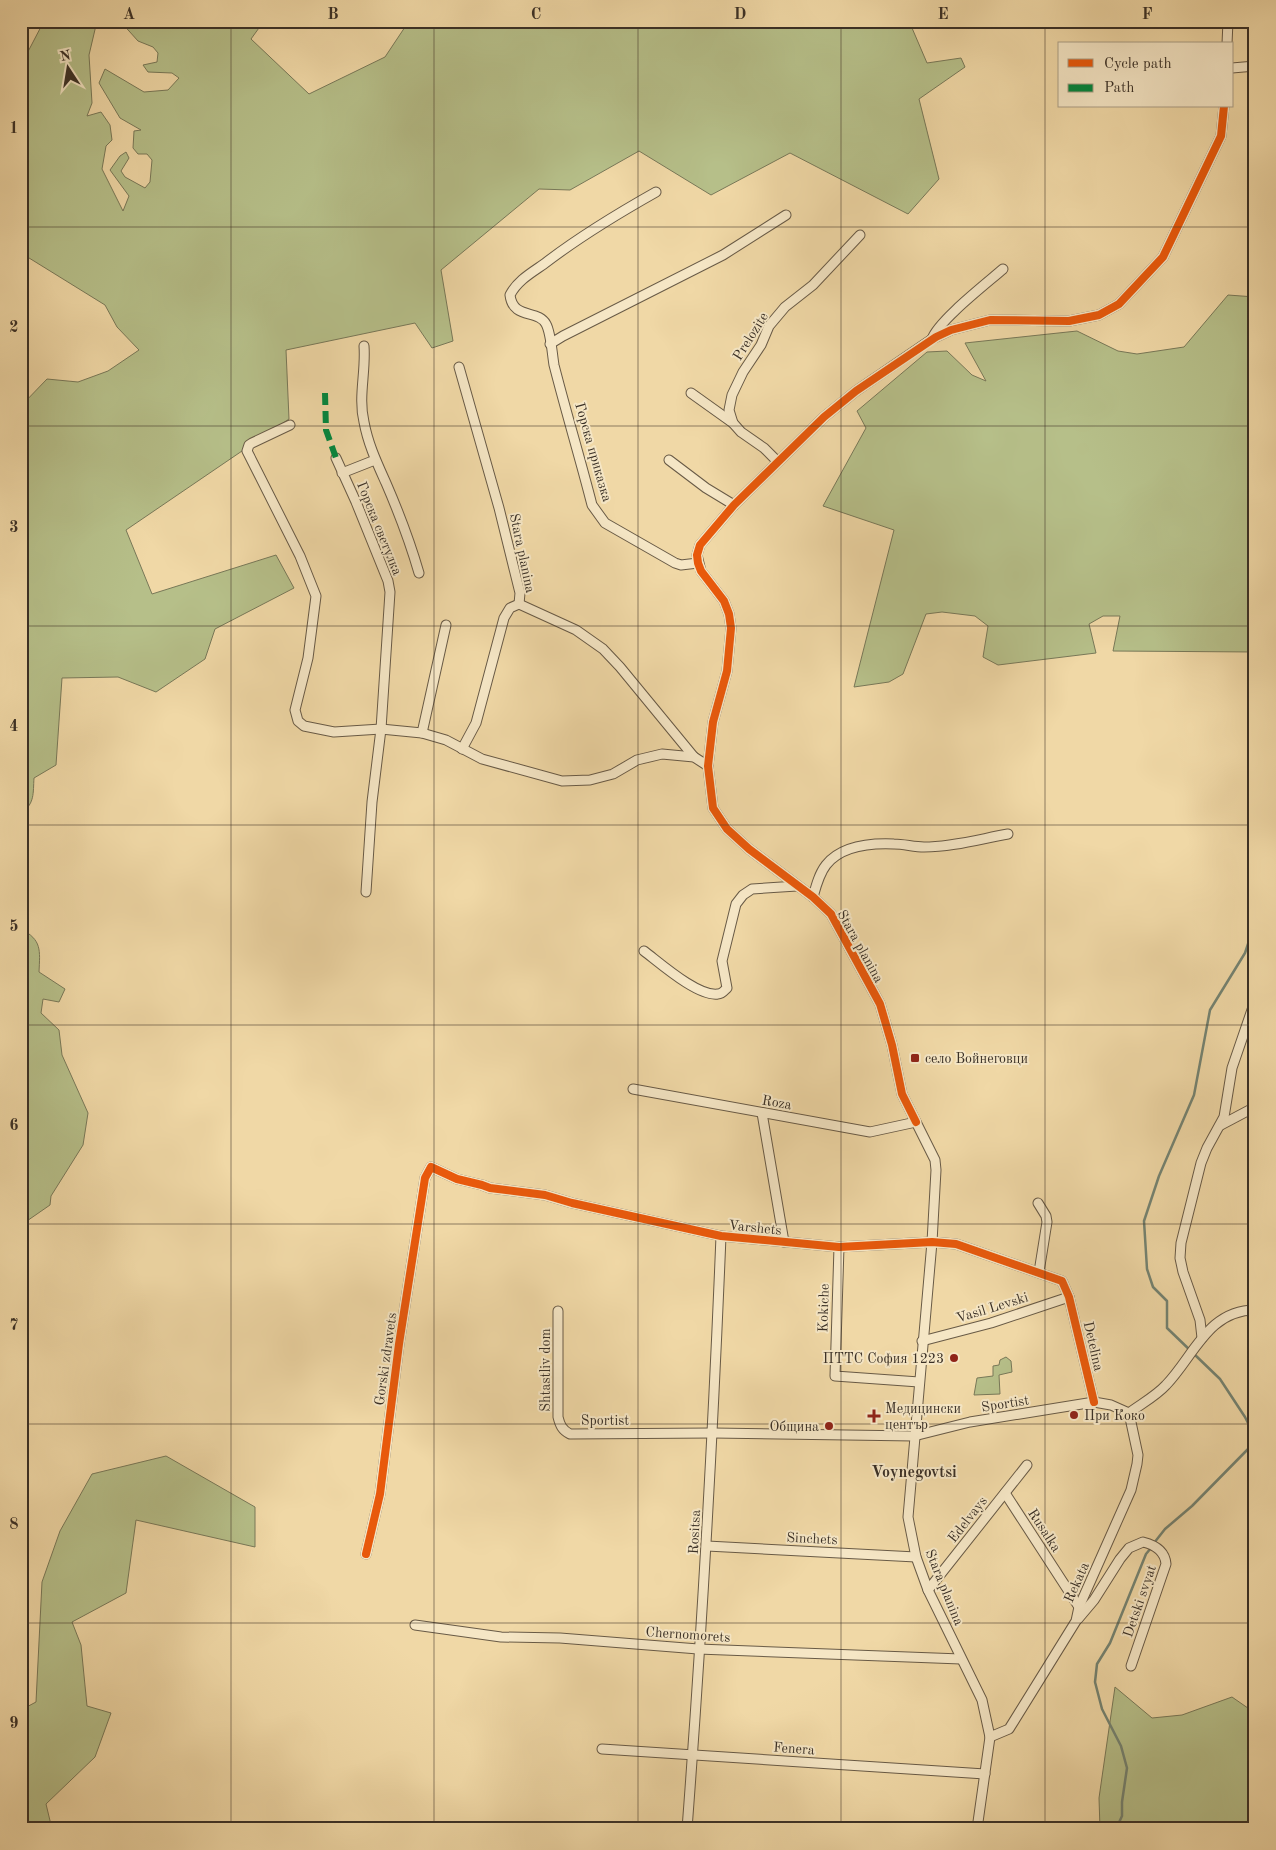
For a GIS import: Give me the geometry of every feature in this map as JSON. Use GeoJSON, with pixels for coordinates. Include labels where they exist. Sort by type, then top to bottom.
{"type":"FeatureCollection","features":[{"type":"Feature","properties":{"kind":"street"},"geometry":{"type":"LineString","coordinates":[[1227,42],[1228,21]]}},
{"type":"Feature","properties":{"kind":"street"},"geometry":{"type":"LineString","coordinates":[[1234,68],[1255,66]]}},
{"type":"Feature","properties":{"kind":"street"},"geometry":{"type":"LineString","coordinates":[[698,563],[697,555],[700,545],[734,505],[777,461],[824,417],[856,391],[932,339],[951,330],[972,324],[1005,320],[1069,321],[1099,315],[1119,304],[1163,257],[1221,136],[1224,108]]}},
{"type":"Feature","properties":{"kind":"street","name":"Горска приказка"},"geometry":{"type":"LineString","coordinates":[[656,192],[602,223],[520,282],[513,289],[510,295],[510,302],[523,313],[540,318],[546,324],[592,505],[601,519],[675,563],[681,565],[698,563]]}},
{"type":"Feature","properties":{"kind":"street"},"geometry":{"type":"LineString","coordinates":[[550,344],[723,255],[786,215]]}},
{"type":"Feature","properties":{"kind":"street","name":"Prelozite"},"geometry":{"type":"LineString","coordinates":[[734,423],[729,410],[732,395],[770,326],[785,307],[813,285],[860,235]]}},
{"type":"Feature","properties":{"kind":"street"},"geometry":{"type":"LineString","coordinates":[[932,339],[933,334],[967,299],[1003,269]]}},
{"type":"Feature","properties":{"kind":"street"},"geometry":{"type":"LineString","coordinates":[[364,346],[363,420],[375,460],[410,542],[419,573]]}},
{"type":"Feature","properties":{"kind":"street","name":"Stara planina"},"geometry":{"type":"LineString","coordinates":[[459,367],[499,508],[520,593],[519,604],[576,630],[603,649],[694,757]]}},
{"type":"Feature","properties":{"kind":"street"},"geometry":{"type":"LineString","coordinates":[[691,393],[734,423],[741,432],[764,448],[777,461]]}},
{"type":"Feature","properties":{"kind":"street"},"geometry":{"type":"LineString","coordinates":[[290,425],[252,443],[248,446],[247,451],[300,556],[316,596],[308,658],[295,710],[298,721],[304,726],[334,732],[381,729],[422,733],[446,740],[482,759],[562,781],[590,780],[613,774],[637,760],[662,754],[694,757],[708,766]]}},
{"type":"Feature","properties":{"kind":"street","name":"Горска светулка"},"geometry":{"type":"LineString","coordinates":[[336,458],[388,581],[390,592],[381,729],[372,802],[366,892]]}},
{"type":"Feature","properties":{"kind":"street"},"geometry":{"type":"LineString","coordinates":[[342,473],[375,460]]}},
{"type":"Feature","properties":{"kind":"street"},"geometry":{"type":"LineString","coordinates":[[669,460],[706,488],[734,505]]}},
{"type":"Feature","properties":{"kind":"street","name":"Stara planina"},"geometry":{"type":"LineString","coordinates":[[698,563],[701,571],[724,601],[729,614],[731,628],[727,671],[713,722],[708,766],[713,808],[727,829],[813,897],[831,914],[880,1004],[886,1022],[902,1094],[935,1160],[932,1242],[908,1517],[916,1557],[928,1590],[982,1700],[990,1738],[977,1829]]}},
{"type":"Feature","properties":{"kind":"street"},"geometry":{"type":"LineString","coordinates":[[462,749],[476,723],[504,618],[510,608],[519,604]]}},
{"type":"Feature","properties":{"kind":"street"},"geometry":{"type":"LineString","coordinates":[[422,733],[446,625]]}},
{"type":"Feature","properties":{"kind":"street"},"geometry":{"type":"LineString","coordinates":[[813,897],[825,866],[834,857],[848,850],[866,845],[948,846],[1008,834]]}},
{"type":"Feature","properties":{"kind":"street"},"geometry":{"type":"LineString","coordinates":[[644,952],[705,993],[717,995],[723,993],[727,988],[722,961],[736,904],[743,895],[752,889],[797,886]]}},
{"type":"Feature","properties":{"kind":"street"},"geometry":{"type":"LineString","coordinates":[[1202,1338],[1200,1320],[1183,1272],[1180,1251],[1199,1170],[1227,1105],[1232,1068],[1255,1001]]}},
{"type":"Feature","properties":{"kind":"street","name":"Roza"},"geometry":{"type":"LineString","coordinates":[[633,1089],[870,1132],[916,1122]]}},
{"type":"Feature","properties":{"kind":"street"},"geometry":{"type":"LineString","coordinates":[[1220,1125],[1255,1107]]}},
{"type":"Feature","properties":{"kind":"street"},"geometry":{"type":"LineString","coordinates":[[762,1113],[784,1242]]}},
{"type":"Feature","properties":{"kind":"street","name":"Varshets"},"geometry":{"type":"LineString","coordinates":[[431,1167],[457,1179],[482,1184],[490,1188],[545,1195],[572,1203],[721,1236],[839,1247],[932,1242],[965,1246],[1062,1281],[1069,1297]]}},
{"type":"Feature","properties":{"kind":"street","name":"Gorski zdravets"},"geometry":{"type":"LineString","coordinates":[[366,1554],[380,1494],[406,1296],[425,1178],[431,1167]]}},
{"type":"Feature","properties":{"kind":"street"},"geometry":{"type":"LineString","coordinates":[[1038,1204],[1046,1216],[1047,1222],[1039,1272]]}},
{"type":"Feature","properties":{"kind":"street","name":"Rositsa"},"geometry":{"type":"LineString","coordinates":[[687,1829],[698,1650],[707,1546],[721,1236]]}},
{"type":"Feature","properties":{"kind":"street","name":"Kokiche"},"geometry":{"type":"LineString","coordinates":[[839,1247],[835,1376],[919,1382]]}},
{"type":"Feature","properties":{"kind":"street","name":"Vasil Levski"},"geometry":{"type":"LineString","coordinates":[[922,1341],[992,1323],[1069,1297]]}},
{"type":"Feature","properties":{"kind":"street","name":"Detelina"},"geometry":{"type":"LineString","coordinates":[[1069,1297],[1094,1402]]}},
{"type":"Feature","properties":{"kind":"street"},"geometry":{"type":"LineString","coordinates":[[1129,1413],[1166,1386],[1191,1351],[1214,1325],[1227,1316],[1242,1310],[1255,1310]]}},
{"type":"Feature","properties":{"kind":"street","name":"Shtastliv dom"},"geometry":{"type":"LineString","coordinates":[[558,1311],[558,1417],[562,1428]]}},
{"type":"Feature","properties":{"kind":"street","name":"Sportist"},"geometry":{"type":"LineString","coordinates":[[562,1428],[570,1434],[914,1436],[970,1422],[1094,1402],[1112,1404],[1129,1413]]}},
{"type":"Feature","properties":{"kind":"street","name":"Rekata"},"geometry":{"type":"LineString","coordinates":[[990,1738],[1009,1730],[1076,1621],[1079,1607],[1131,1490],[1138,1455],[1129,1413]]}},
{"type":"Feature","properties":{"kind":"street","name":"Edelvays"},"geometry":{"type":"LineString","coordinates":[[928,1590],[1027,1465]]}},
{"type":"Feature","properties":{"kind":"street","name":"Rusalka"},"geometry":{"type":"LineString","coordinates":[[1005,1493],[1079,1607]]}},
{"type":"Feature","properties":{"kind":"street","name":"Detski svyat"},"geometry":{"type":"LineString","coordinates":[[1076,1621],[1094,1600],[1129,1548],[1143,1542],[1160,1549],[1166,1559],[1166,1564],[1131,1666]]}},
{"type":"Feature","properties":{"kind":"street","name":"Sinchets"},"geometry":{"type":"LineString","coordinates":[[707,1546],[916,1557]]}},
{"type":"Feature","properties":{"kind":"street","name":"Chernomorets"},"geometry":{"type":"LineString","coordinates":[[415,1625],[501,1637],[552,1638],[698,1650],[961,1659]]}},
{"type":"Feature","properties":{"kind":"street","name":"Fenera"},"geometry":{"type":"LineString","coordinates":[[602,1749],[985,1774]]}},
{"type":"Feature","properties":{"kind":"green space"},"geometry":{"type":"Polygon","coordinates":[[[44,21],[97,21],[89,55],[92,103],[87,116],[101,112],[110,125],[112,140],[106,146],[102,169],[123,211],[129,196],[110,170],[120,156],[126,152],[129,158],[121,171],[125,177],[145,188],[150,182],[152,160],[147,154],[138,154],[133,148],[134,131],[141,130],[120,118],[99,83],[105,69],[144,92],[168,90],[179,78],[172,73],[148,72],[143,65],[157,62],[158,53],[153,47],[138,41],[120,21],[264,21],[251,39],[309,94],[385,57],[409,21],[909,21],[927,63],[961,58],[965,67],[919,99],[939,179],[908,214],[790,153],[711,195],[639,151],[570,190],[539,189],[441,270],[453,341],[432,348],[415,323],[286,350],[289,419],[126,530],[152,594],[276,555],[294,588],[215,629],[205,659],[156,692],[118,677],[62,678],[56,765],[34,778],[31,802],[26,810],[21,813],[21,406],[47,379],[78,382],[108,371],[139,350],[117,327],[105,305],[21,253],[21,65],[44,21]]]}},
{"type":"Feature","properties":{"kind":"green space"},"geometry":{"type":"Polygon","coordinates":[[[1228,295],[1255,297],[1255,652],[1113,651],[1120,616],[1103,616],[1089,624],[1096,653],[998,665],[983,657],[988,626],[975,616],[942,612],[926,614],[903,674],[889,682],[854,687],[894,530],[823,506],[866,428],[857,411],[927,352],[947,351],[972,375],[986,381],[965,343],[1077,331],[1118,351],[1137,354],[1184,347],[1228,295]]]}},
{"type":"Feature","properties":{"kind":"green space"},"geometry":{"type":"Polygon","coordinates":[[[21,929],[33,937],[38,946],[40,958],[39,972],[65,989],[59,1002],[43,999],[41,1013],[59,1030],[62,1055],[88,1113],[83,1145],[51,1196],[50,1205],[24,1223],[21,1228],[21,929]]]}},
{"type":"Feature","properties":{"kind":"green space"},"geometry":{"type":"Polygon","coordinates":[[[1006,1357],[1011,1361],[1012,1372],[999,1375],[1000,1394],[974,1395],[977,1378],[993,1376],[993,1366],[999,1365],[1000,1360],[1006,1357]]]}},
{"type":"Feature","properties":{"kind":"green space"},"geometry":{"type":"Polygon","coordinates":[[[166,1456],[255,1507],[255,1547],[136,1520],[126,1593],[72,1622],[81,1645],[87,1706],[111,1713],[95,1757],[46,1804],[52,1829],[21,1829],[21,1710],[36,1702],[42,1582],[60,1531],[92,1474],[166,1456]]]}},
{"type":"Feature","properties":{"kind":"green space"},"geometry":{"type":"Polygon","coordinates":[[[1115,1687],[1152,1718],[1182,1715],[1232,1697],[1255,1713],[1255,1829],[1100,1829],[1099,1798],[1115,1687]]]}},
{"type":"Feature","properties":{"kind":"waterway"},"geometry":{"type":"LineString","coordinates":[[1154,1543],[1165,1529],[1192,1506],[1250,1447],[1253,1433],[1245,1417],[1220,1379],[1167,1328],[1167,1301],[1153,1287],[1147,1269],[1144,1221],[1159,1176],[1194,1095],[1210,1010],[1245,953],[1255,923]]}},
{"type":"Feature","properties":{"kind":"waterway"},"geometry":{"type":"LineString","coordinates":[[1116,1829],[1122,1816],[1127,1768],[1121,1746],[1102,1709],[1095,1682],[1097,1664],[1110,1643],[1146,1554],[1151,1548]]}},
{"type":"Feature","properties":{"kind":"marked path"},"geometry":{"type":"LineString","coordinates":[[325,393],[326,430],[336,458]]}},
{"type":"Feature","properties":{"kind":"cycle path"},"geometry":{"type":"LineString","coordinates":[[916,1122],[902,1094],[892,1045],[880,1004],[831,914],[813,897],[749,849],[727,829],[713,808],[708,766],[713,722],[727,671],[731,628],[729,614],[724,601],[701,571],[698,563],[697,555],[700,545],[734,505],[824,417],[856,391],[936,337],[951,330],[990,320],[1069,321],[1099,315],[1119,304],[1163,257],[1221,136],[1224,108]]}},
{"type":"Feature","properties":{"kind":"cycle path"},"geometry":{"type":"LineString","coordinates":[[366,1554],[380,1494],[399,1344],[425,1178],[431,1167],[457,1179],[490,1188],[545,1195],[572,1203],[721,1236],[839,1247],[932,1242],[956,1244],[1062,1281],[1069,1297],[1094,1402]]}},
{"type":"Feature","properties":{"kind":"place","name":"село Войнеговци"},"geometry":{"type":"Point","coordinates":[915,1058]}},
{"type":"Feature","properties":{"kind":"place","name":"ПТТС София 1223"},"geometry":{"type":"Point","coordinates":[954,1358]}},
{"type":"Feature","properties":{"kind":"place","name":"При Коко"},"geometry":{"type":"Point","coordinates":[1074,1415]}},
{"type":"Feature","properties":{"kind":"place","name":"Медицински център"},"geometry":{"type":"Point","coordinates":[874,1416]}},
{"type":"Feature","properties":{"kind":"place","name":"Община"},"geometry":{"type":"Point","coordinates":[829,1426]}},
{"type":"Feature","properties":{"kind":"district","name":"Voynegovtsi"},"geometry":{"type":"Point","coordinates":[914,1471]}}]}
